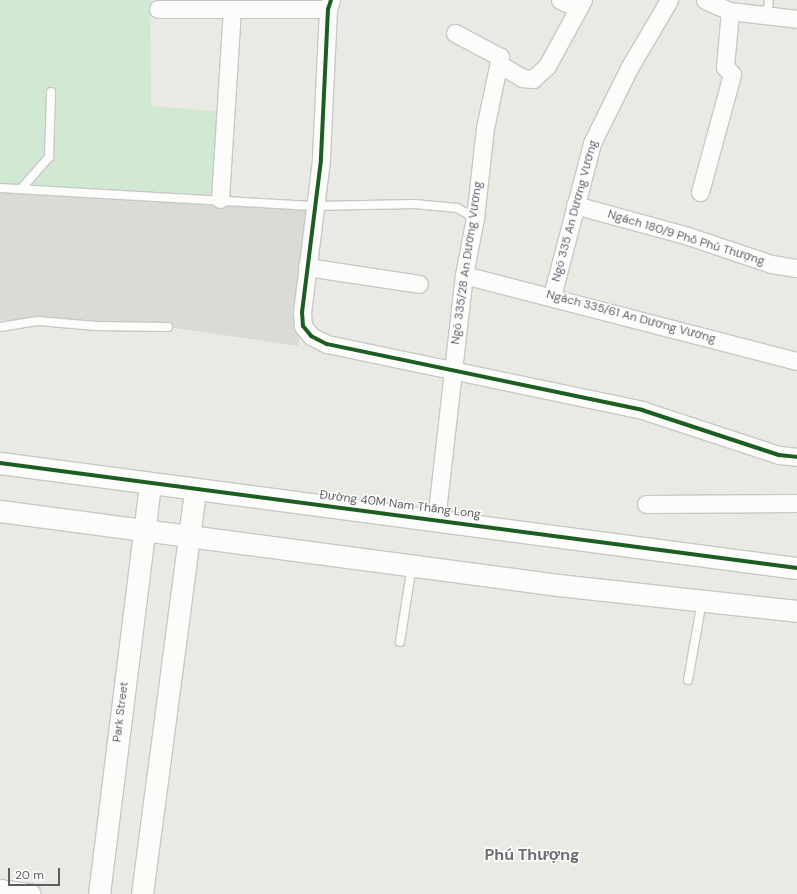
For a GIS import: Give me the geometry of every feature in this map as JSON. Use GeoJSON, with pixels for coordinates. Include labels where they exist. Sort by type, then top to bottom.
{"type":"FeatureCollection","features":[{"type":"Feature","properties":{"kind":"street"},"geometry":{"type":"LineString","coordinates":[[455,33],[500,58],[499,64],[522,78],[533,79],[547,66],[580,4],[560,0]]}},
{"type":"Feature","properties":{"kind":"street","name":"Ngõ 335 An Dương Vương"},"geometry":{"type":"LineString","coordinates":[[552,296],[592,143],[629,68],[669,0]]}},
{"type":"Feature","properties":{"kind":"street"},"geometry":{"type":"LineString","coordinates":[[705,0],[730,11],[768,8],[797,19]]}},
{"type":"Feature","properties":{"kind":"street"},"geometry":{"type":"LineString","coordinates":[[158,9],[232,9],[330,4],[326,85],[316,206],[302,312],[303,326],[311,336],[327,344],[642,410],[779,456],[797,458]]}},
{"type":"Feature","properties":{"kind":"street"},"geometry":{"type":"LineString","coordinates":[[220,199],[232,9]]}},
{"type":"Feature","properties":{"kind":"street"},"geometry":{"type":"LineString","coordinates":[[700,192],[732,74],[725,67],[730,11]]}},
{"type":"Feature","properties":{"kind":"street","name":"Ngõ 335/28 An Dương Vương"},"geometry":{"type":"LineString","coordinates":[[436,520],[452,369],[464,275],[475,218],[485,128],[499,64]]}},
{"type":"Feature","properties":{"kind":"street","name":"Ngách 180/9 Phố Phú Thượng"},"geometry":{"type":"LineString","coordinates":[[575,205],[688,236],[771,264],[797,268]]}},
{"type":"Feature","properties":{"kind":"street"},"geometry":{"type":"LineString","coordinates":[[307,267],[419,284]]}},
{"type":"Feature","properties":{"kind":"street","name":"Ngách 335/61 An Dương Vương"},"geometry":{"type":"LineString","coordinates":[[464,275],[552,296],[797,361]]}},
{"type":"Feature","properties":{"kind":"street","name":"Đường 40M Nam Thăng Long"},"geometry":{"type":"LineString","coordinates":[[0,463],[797,568]]}},
{"type":"Feature","properties":{"kind":"street","name":"Park Street"},"geometry":{"type":"LineString","coordinates":[[98,894],[150,483]]}},
{"type":"Feature","properties":{"kind":"street"},"geometry":{"type":"LineString","coordinates":[[142,894],[195,489]]}},
{"type":"Feature","properties":{"kind":"street"},"geometry":{"type":"LineString","coordinates":[[646,504],[797,503]]}},
{"type":"Feature","properties":{"kind":"street"},"geometry":{"type":"LineString","coordinates":[[0,511],[413,564],[558,585],[797,611]]}},
{"type":"Feature","properties":{"kind":"street"},"geometry":{"type":"LineString","coordinates":[[0,890],[30,894]]}},
{"type":"Feature","properties":{"kind":"lane"},"geometry":{"type":"LineString","coordinates":[[21,189],[49,157],[51,92]]}},
{"type":"Feature","properties":{"kind":"lane"},"geometry":{"type":"LineString","coordinates":[[0,188],[220,199],[316,206],[415,204],[457,208],[475,218]]}},
{"type":"Feature","properties":{"kind":"lane"},"geometry":{"type":"LineString","coordinates":[[0,327],[38,321],[96,326],[168,327]]}},
{"type":"Feature","properties":{"kind":"lane"},"geometry":{"type":"LineString","coordinates":[[400,642],[413,564]]}},
{"type":"Feature","properties":{"kind":"lane"},"geometry":{"type":"LineString","coordinates":[[688,680],[702,601]]}},
{"type":"Feature","properties":{"kind":"shaded area"},"geometry":{"type":"Polygon","coordinates":[[[0,187],[316,206],[298,346],[168,327],[0,320],[0,187]]]}},
{"type":"Feature","properties":{"kind":"green space"},"geometry":{"type":"Polygon","coordinates":[[[0,0],[150,0],[151,106],[225,112],[220,199],[0,187],[0,0]]]}},
{"type":"Feature","properties":{"kind":"cycle path"},"geometry":{"type":"LineString","coordinates":[[331,0],[328,9],[321,160],[302,312],[303,326],[311,336],[327,344],[642,410],[779,455],[797,457]]}},
{"type":"Feature","properties":{"kind":"cycle path"},"geometry":{"type":"LineString","coordinates":[[0,463],[797,568]]}},
{"type":"Feature","properties":{"kind":"district","name":"Phú Thượng"},"geometry":{"type":"Point","coordinates":[532,855]}}]}
